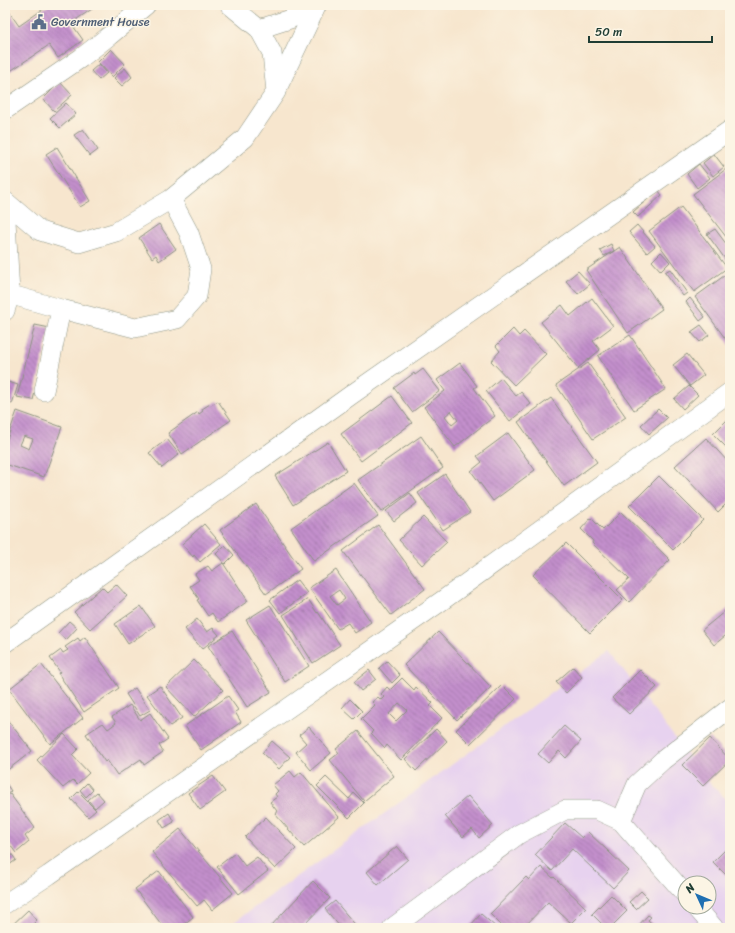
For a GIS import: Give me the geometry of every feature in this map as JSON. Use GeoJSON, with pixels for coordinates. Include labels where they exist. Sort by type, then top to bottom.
{"type":"FeatureCollection","features":[{"type":"Feature","properties":{"kind":"street"},"geometry":{"type":"LineString","coordinates":[[5,110],[81,58],[146,5]]}},
{"type":"Feature","properties":{"kind":"street"},"geometry":{"type":"LineString","coordinates":[[230,5],[259,29],[272,53],[276,92]]}},
{"type":"Feature","properties":{"kind":"street"},"geometry":{"type":"LineString","coordinates":[[259,29],[290,19],[306,5]]}},
{"type":"Feature","properties":{"kind":"street"},"geometry":{"type":"LineString","coordinates":[[5,201],[40,232],[79,243],[116,232],[171,199],[245,138],[276,92],[317,5]]}},
{"type":"Feature","properties":{"kind":"street"},"geometry":{"type":"LineString","coordinates":[[5,643],[351,396],[730,130]]}},
{"type":"Feature","properties":{"kind":"street"},"geometry":{"type":"LineString","coordinates":[[5,201],[7,299],[61,309],[134,328],[177,319],[197,296],[201,269],[189,232],[171,199]]}},
{"type":"Feature","properties":{"kind":"street"},"geometry":{"type":"LineString","coordinates":[[44,391],[61,309]]}},
{"type":"Feature","properties":{"kind":"street"},"geometry":{"type":"LineString","coordinates":[[5,904],[49,875],[443,600],[730,392]]}},
{"type":"Feature","properties":{"kind":"street"},"geometry":{"type":"LineString","coordinates":[[621,821],[637,784],[663,760],[730,708]]}},
{"type":"Feature","properties":{"kind":"street"},"geometry":{"type":"LineString","coordinates":[[392,928],[519,834],[565,810],[598,810],[621,821],[677,885]]}},
{"type":"Feature","properties":{"kind":"street"},"geometry":{"type":"LineString","coordinates":[[703,915],[714,928]]}},
{"type":"Feature","properties":{"kind":"shaded area"},"geometry":{"type":"Polygon","coordinates":[[[609,651],[706,779],[730,803],[730,928],[226,928],[609,651]]]}},
{"type":"Feature","properties":{"kind":"building"},"geometry":{"type":"Polygon","coordinates":[[[49,5],[98,5],[71,23],[83,40],[58,58],[49,45],[9,72],[5,66],[5,6],[19,26],[49,5]]]}},
{"type":"Feature","properties":{"kind":"building"},"geometry":{"type":"Polygon","coordinates":[[[111,49],[125,64],[112,77],[98,62],[111,49]]]}},
{"type":"Feature","properties":{"kind":"building"},"geometry":{"type":"Polygon","coordinates":[[[99,64],[107,73],[99,80],[91,71],[99,64]]]}},
{"type":"Feature","properties":{"kind":"building"},"geometry":{"type":"Polygon","coordinates":[[[125,68],[132,77],[122,86],[114,78],[125,68]]]}},
{"type":"Feature","properties":{"kind":"building"},"geometry":{"type":"Polygon","coordinates":[[[60,82],[72,95],[54,111],[43,99],[60,82]]]}},
{"type":"Feature","properties":{"kind":"building"},"geometry":{"type":"Polygon","coordinates":[[[66,103],[76,114],[60,128],[50,118],[66,103]]]}},
{"type":"Feature","properties":{"kind":"building"},"geometry":{"type":"Polygon","coordinates":[[[83,129],[98,150],[90,156],[74,135],[83,129]]]}},
{"type":"Feature","properties":{"kind":"building"},"geometry":{"type":"Polygon","coordinates":[[[57,147],[90,201],[80,207],[46,154],[57,147]]]}},
{"type":"Feature","properties":{"kind":"building"},"geometry":{"type":"Polygon","coordinates":[[[714,154],[724,167],[713,176],[703,163],[714,154]]]}},
{"type":"Feature","properties":{"kind":"building"},"geometry":{"type":"Polygon","coordinates":[[[699,164],[710,178],[697,188],[687,174],[699,164]]]}},
{"type":"Feature","properties":{"kind":"building"},"geometry":{"type":"Polygon","coordinates":[[[726,169],[730,174],[730,242],[693,194],[726,169]]]}},
{"type":"Feature","properties":{"kind":"building"},"geometry":{"type":"Polygon","coordinates":[[[658,190],[662,195],[638,217],[633,212],[658,190]]]}},
{"type":"Feature","properties":{"kind":"building"},"geometry":{"type":"Polygon","coordinates":[[[681,207],[727,268],[694,292],[649,231],[681,207]]]}},
{"type":"Feature","properties":{"kind":"building"},"geometry":{"type":"Polygon","coordinates":[[[159,224],[176,249],[159,261],[156,255],[152,258],[139,238],[159,224]]]}},
{"type":"Feature","properties":{"kind":"building"},"geometry":{"type":"Polygon","coordinates":[[[637,225],[655,246],[647,253],[629,232],[637,225]]]}},
{"type":"Feature","properties":{"kind":"building"},"geometry":{"type":"Polygon","coordinates":[[[715,229],[730,249],[730,261],[728,263],[707,234],[715,229]]]}},
{"type":"Feature","properties":{"kind":"building"},"geometry":{"type":"Polygon","coordinates":[[[611,244],[614,251],[604,256],[600,250],[611,244]]]}},
{"type":"Feature","properties":{"kind":"building"},"geometry":{"type":"Polygon","coordinates":[[[620,247],[662,309],[628,333],[586,270],[620,247]]]}},
{"type":"Feature","properties":{"kind":"building"},"geometry":{"type":"Polygon","coordinates":[[[661,252],[670,262],[661,271],[652,261],[661,252]]]}},
{"type":"Feature","properties":{"kind":"building"},"geometry":{"type":"Polygon","coordinates":[[[670,269],[687,293],[683,296],[665,272],[670,269]]]}},
{"type":"Feature","properties":{"kind":"building"},"geometry":{"type":"Polygon","coordinates":[[[578,271],[590,284],[578,294],[566,281],[578,271]]]}},
{"type":"Feature","properties":{"kind":"building"},"geometry":{"type":"Polygon","coordinates":[[[728,273],[730,277],[730,345],[695,297],[728,273]]]}},
{"type":"Feature","properties":{"kind":"building"},"geometry":{"type":"Polygon","coordinates":[[[592,298],[613,326],[593,341],[600,350],[578,368],[541,322],[562,305],[570,316],[592,298]]]}},
{"type":"Feature","properties":{"kind":"building"},"geometry":{"type":"Polygon","coordinates":[[[690,298],[705,317],[700,321],[686,302],[690,298]]]}},
{"type":"Feature","properties":{"kind":"building"},"geometry":{"type":"Polygon","coordinates":[[[35,325],[50,328],[33,400],[17,397],[35,325]]]}},
{"type":"Feature","properties":{"kind":"building"},"geometry":{"type":"Polygon","coordinates":[[[701,325],[709,335],[700,342],[691,332],[701,325]]]}},
{"type":"Feature","properties":{"kind":"building"},"geometry":{"type":"Polygon","coordinates":[[[513,329],[519,336],[524,331],[546,354],[514,385],[491,361],[500,351],[496,346],[513,329]]]}},
{"type":"Feature","properties":{"kind":"building"},"geometry":{"type":"Polygon","coordinates":[[[630,335],[666,389],[634,410],[598,356],[630,335]]]}},
{"type":"Feature","properties":{"kind":"building"},"geometry":{"type":"Polygon","coordinates":[[[687,354],[704,375],[690,386],[673,365],[687,354]]]}},
{"type":"Feature","properties":{"kind":"building"},"geometry":{"type":"Polygon","coordinates":[[[460,363],[477,386],[474,388],[495,416],[455,447],[424,407],[445,391],[437,380],[460,363]],[[451,411],[445,416],[452,425],[458,420],[451,411]]]}},
{"type":"Feature","properties":{"kind":"building"},"geometry":{"type":"Polygon","coordinates":[[[588,363],[626,417],[593,439],[556,385],[588,363]]]}},
{"type":"Feature","properties":{"kind":"building"},"geometry":{"type":"Polygon","coordinates":[[[423,369],[440,391],[412,412],[394,388],[414,373],[415,375],[423,369]]]}},
{"type":"Feature","properties":{"kind":"building"},"geometry":{"type":"Polygon","coordinates":[[[501,378],[516,396],[521,392],[531,404],[510,421],[486,391],[501,378]]]}},
{"type":"Feature","properties":{"kind":"building"},"geometry":{"type":"Polygon","coordinates":[[[5,381],[18,385],[12,404],[5,402],[5,381]]]}},
{"type":"Feature","properties":{"kind":"building"},"geometry":{"type":"Polygon","coordinates":[[[689,386],[698,395],[683,409],[674,399],[689,386]]]}},
{"type":"Feature","properties":{"kind":"building"},"geometry":{"type":"Polygon","coordinates":[[[392,396],[412,423],[361,461],[341,434],[392,396]]]}},
{"type":"Feature","properties":{"kind":"building"},"geometry":{"type":"Polygon","coordinates":[[[551,398],[597,462],[564,486],[518,422],[551,398]]]}},
{"type":"Feature","properties":{"kind":"building"},"geometry":{"type":"Polygon","coordinates":[[[218,401],[231,420],[182,454],[168,433],[198,412],[199,414],[203,411],[202,409],[218,401]]]}},
{"type":"Feature","properties":{"kind":"building"},"geometry":{"type":"Polygon","coordinates":[[[658,409],[667,418],[649,434],[641,425],[658,409]]]}},
{"type":"Feature","properties":{"kind":"building"},"geometry":{"type":"Polygon","coordinates":[[[17,411],[62,427],[44,477],[5,464],[5,445],[17,411]],[[24,436],[20,445],[29,449],[33,439],[24,436]]]}},
{"type":"Feature","properties":{"kind":"building"},"geometry":{"type":"Polygon","coordinates":[[[730,417],[730,451],[713,434],[730,417]]]}},
{"type":"Feature","properties":{"kind":"building"},"geometry":{"type":"Polygon","coordinates":[[[508,433],[535,470],[493,501],[471,471],[482,462],[477,456],[508,433]]]}},
{"type":"Feature","properties":{"kind":"building"},"geometry":{"type":"Polygon","coordinates":[[[421,436],[443,468],[381,512],[358,480],[421,436]]]}},
{"type":"Feature","properties":{"kind":"building"},"geometry":{"type":"Polygon","coordinates":[[[706,438],[730,464],[730,500],[718,512],[675,466],[706,438]]]}},
{"type":"Feature","properties":{"kind":"building"},"geometry":{"type":"Polygon","coordinates":[[[167,439],[179,454],[162,468],[149,453],[167,439]]]}},
{"type":"Feature","properties":{"kind":"building"},"geometry":{"type":"Polygon","coordinates":[[[328,442],[346,471],[293,505],[275,476],[328,442]]]}},
{"type":"Feature","properties":{"kind":"building"},"geometry":{"type":"Polygon","coordinates":[[[445,474],[470,512],[443,530],[418,493],[445,474]]]}},
{"type":"Feature","properties":{"kind":"building"},"geometry":{"type":"Polygon","coordinates":[[[659,476],[703,520],[673,550],[629,506],[659,476]]]}},
{"type":"Feature","properties":{"kind":"building"},"geometry":{"type":"Polygon","coordinates":[[[354,483],[378,516],[314,561],[291,528],[354,483]]]}},
{"type":"Feature","properties":{"kind":"building"},"geometry":{"type":"Polygon","coordinates":[[[410,493],[417,503],[394,521],[386,511],[410,493]]]}},
{"type":"Feature","properties":{"kind":"building"},"geometry":{"type":"Polygon","coordinates":[[[256,504],[301,569],[266,594],[220,530],[256,504]]]}},
{"type":"Feature","properties":{"kind":"building"},"geometry":{"type":"Polygon","coordinates":[[[621,512],[670,560],[629,602],[617,590],[629,579],[592,543],[593,541],[581,529],[591,518],[603,530],[621,512]]]}},
{"type":"Feature","properties":{"kind":"building"},"geometry":{"type":"Polygon","coordinates":[[[423,517],[447,542],[422,565],[399,540],[423,517]]]}},
{"type":"Feature","properties":{"kind":"building"},"geometry":{"type":"Polygon","coordinates":[[[204,524],[221,544],[200,562],[194,555],[193,557],[182,544],[204,524]]]}},
{"type":"Feature","properties":{"kind":"building"},"geometry":{"type":"Polygon","coordinates":[[[378,525],[425,589],[391,615],[343,551],[378,525]]]}},
{"type":"Feature","properties":{"kind":"building"},"geometry":{"type":"Polygon","coordinates":[[[566,543],[623,600],[590,633],[533,575],[566,543]]]}},
{"type":"Feature","properties":{"kind":"building"},"geometry":{"type":"Polygon","coordinates":[[[225,545],[234,555],[225,564],[216,554],[225,545]]]}},
{"type":"Feature","properties":{"kind":"building"},"geometry":{"type":"Polygon","coordinates":[[[223,563],[248,601],[218,622],[212,613],[208,616],[197,600],[199,599],[190,586],[199,580],[195,574],[208,566],[212,571],[223,563]]]}},
{"type":"Feature","properties":{"kind":"building"},"geometry":{"type":"Polygon","coordinates":[[[336,570],[371,622],[355,633],[348,623],[338,629],[309,588],[336,570]],[[339,590],[330,596],[337,605],[345,599],[339,590]]]}},
{"type":"Feature","properties":{"kind":"building"},"geometry":{"type":"Polygon","coordinates":[[[297,580],[307,593],[280,613],[270,600],[297,580]]]}},
{"type":"Feature","properties":{"kind":"building"},"geometry":{"type":"Polygon","coordinates":[[[116,584],[127,596],[90,629],[74,612],[102,587],[107,592],[116,584]]]}},
{"type":"Feature","properties":{"kind":"building"},"geometry":{"type":"Polygon","coordinates":[[[308,599],[340,645],[313,663],[283,615],[308,599]]]}},
{"type":"Feature","properties":{"kind":"building"},"geometry":{"type":"Polygon","coordinates":[[[270,605],[309,666],[285,682],[246,620],[270,605]]]}},
{"type":"Feature","properties":{"kind":"building"},"geometry":{"type":"Polygon","coordinates":[[[141,606],[155,626],[128,644],[115,624],[141,606]]]}},
{"type":"Feature","properties":{"kind":"building"},"geometry":{"type":"Polygon","coordinates":[[[730,607],[730,632],[714,645],[702,630],[730,607]]]}},
{"type":"Feature","properties":{"kind":"building"},"geometry":{"type":"Polygon","coordinates":[[[197,619],[207,632],[213,628],[219,635],[202,649],[185,629],[197,619]]]}},
{"type":"Feature","properties":{"kind":"building"},"geometry":{"type":"Polygon","coordinates":[[[69,621],[77,628],[66,640],[58,633],[69,621]]]}},
{"type":"Feature","properties":{"kind":"building"},"geometry":{"type":"Polygon","coordinates":[[[232,631],[271,692],[247,707],[208,646],[232,631]]]}},
{"type":"Feature","properties":{"kind":"building"},"geometry":{"type":"Polygon","coordinates":[[[438,632],[491,687],[457,720],[404,665],[438,632]]]}},
{"type":"Feature","properties":{"kind":"building"},"geometry":{"type":"Polygon","coordinates":[[[85,637],[119,688],[84,712],[58,673],[60,672],[50,658],[61,650],[63,653],[68,650],[65,647],[78,638],[80,641],[85,637]]]}},
{"type":"Feature","properties":{"kind":"building"},"geometry":{"type":"Polygon","coordinates":[[[194,660],[223,690],[194,717],[166,687],[194,660]]]}},
{"type":"Feature","properties":{"kind":"building"},"geometry":{"type":"Polygon","coordinates":[[[387,661],[400,675],[392,683],[379,668],[387,661]]]}},
{"type":"Feature","properties":{"kind":"building"},"geometry":{"type":"Polygon","coordinates":[[[41,664],[83,718],[50,744],[9,689],[41,664]]]}},
{"type":"Feature","properties":{"kind":"building"},"geometry":{"type":"Polygon","coordinates":[[[573,667],[582,677],[566,693],[556,682],[573,667]]]}},
{"type":"Feature","properties":{"kind":"building"},"geometry":{"type":"Polygon","coordinates":[[[369,670],[376,679],[361,691],[354,682],[369,670]]]}},
{"type":"Feature","properties":{"kind":"building"},"geometry":{"type":"Polygon","coordinates":[[[640,670],[657,687],[629,714],[612,698],[640,670]]]}},
{"type":"Feature","properties":{"kind":"building"},"geometry":{"type":"Polygon","coordinates":[[[402,678],[414,690],[416,687],[433,703],[430,706],[442,718],[401,760],[387,745],[385,748],[371,733],[373,731],[361,719],[375,705],[372,702],[378,697],[381,700],[384,697],[381,694],[387,687],[390,690],[402,678]],[[399,703],[389,714],[396,721],[407,710],[399,703]]]}},
{"type":"Feature","properties":{"kind":"building"},"geometry":{"type":"Polygon","coordinates":[[[502,685],[516,699],[470,744],[456,730],[502,685]]]}},
{"type":"Feature","properties":{"kind":"building"},"geometry":{"type":"Polygon","coordinates":[[[160,686],[182,718],[170,726],[147,695],[160,686]]]}},
{"type":"Feature","properties":{"kind":"building"},"geometry":{"type":"Polygon","coordinates":[[[135,688],[150,710],[140,716],[126,694],[135,688]]]}},
{"type":"Feature","properties":{"kind":"building"},"geometry":{"type":"Polygon","coordinates":[[[228,696],[238,710],[235,712],[241,722],[201,750],[185,726],[228,696]]]}},
{"type":"Feature","properties":{"kind":"building"},"geometry":{"type":"Polygon","coordinates":[[[350,699],[362,711],[354,719],[342,708],[350,699]]]}},
{"type":"Feature","properties":{"kind":"building"},"geometry":{"type":"Polygon","coordinates":[[[130,705],[140,720],[150,713],[168,739],[159,745],[163,752],[144,765],[141,759],[117,775],[107,760],[105,762],[86,734],[103,723],[108,729],[116,723],[112,717],[130,705]]]}},
{"type":"Feature","properties":{"kind":"building"},"geometry":{"type":"Polygon","coordinates":[[[5,717],[32,751],[5,772],[5,717]]]}},
{"type":"Feature","properties":{"kind":"building"},"geometry":{"type":"Polygon","coordinates":[[[564,726],[581,741],[566,758],[559,751],[548,763],[538,754],[564,726]]]}},
{"type":"Feature","properties":{"kind":"building"},"geometry":{"type":"Polygon","coordinates":[[[309,727],[331,753],[311,770],[296,752],[306,743],[299,735],[309,727]]]}},
{"type":"Feature","properties":{"kind":"building"},"geometry":{"type":"Polygon","coordinates":[[[436,729],[447,741],[416,771],[405,759],[436,729]]]}},
{"type":"Feature","properties":{"kind":"building"},"geometry":{"type":"Polygon","coordinates":[[[358,731],[394,776],[364,801],[330,760],[339,753],[336,749],[358,731]]]}},
{"type":"Feature","properties":{"kind":"building"},"geometry":{"type":"Polygon","coordinates":[[[64,734],[78,749],[72,755],[89,773],[77,784],[73,780],[63,788],[37,760],[64,734]]]}},
{"type":"Feature","properties":{"kind":"building"},"geometry":{"type":"Polygon","coordinates":[[[710,738],[730,760],[703,786],[682,765],[710,738]]]}},
{"type":"Feature","properties":{"kind":"building"},"geometry":{"type":"Polygon","coordinates":[[[272,741],[290,757],[279,769],[262,753],[272,741]]]}},
{"type":"Feature","properties":{"kind":"building"},"geometry":{"type":"Polygon","coordinates":[[[290,771],[295,777],[301,772],[339,817],[304,847],[275,814],[277,811],[270,802],[277,797],[275,794],[278,791],[273,785],[290,771]]]}},
{"type":"Feature","properties":{"kind":"building"},"geometry":{"type":"Polygon","coordinates":[[[213,776],[225,792],[200,810],[188,793],[213,776]]]}},
{"type":"Feature","properties":{"kind":"building"},"geometry":{"type":"Polygon","coordinates":[[[326,777],[349,799],[354,793],[364,803],[349,818],[317,786],[326,777]]]}},
{"type":"Feature","properties":{"kind":"building"},"geometry":{"type":"Polygon","coordinates":[[[5,782],[11,791],[5,796],[5,782]]]}},
{"type":"Feature","properties":{"kind":"building"},"geometry":{"type":"Polygon","coordinates":[[[87,783],[93,790],[86,797],[80,790],[87,783]]]}},
{"type":"Feature","properties":{"kind":"building"},"geometry":{"type":"Polygon","coordinates":[[[78,792],[96,810],[88,817],[71,799],[78,792]]]}},
{"type":"Feature","properties":{"kind":"building"},"geometry":{"type":"Polygon","coordinates":[[[97,792],[104,800],[95,808],[88,800],[97,792]]]}},
{"type":"Feature","properties":{"kind":"building"},"geometry":{"type":"Polygon","coordinates":[[[10,794],[35,828],[25,836],[29,842],[16,853],[5,838],[5,797],[10,794]]]}},
{"type":"Feature","properties":{"kind":"building"},"geometry":{"type":"Polygon","coordinates":[[[468,796],[493,825],[479,838],[472,829],[463,837],[445,816],[468,796]]]}},
{"type":"Feature","properties":{"kind":"building"},"geometry":{"type":"Polygon","coordinates":[[[169,813],[174,822],[164,828],[159,820],[169,813]]]}},
{"type":"Feature","properties":{"kind":"building"},"geometry":{"type":"Polygon","coordinates":[[[266,817],[296,849],[275,869],[245,837],[266,817]]]}},
{"type":"Feature","properties":{"kind":"building"},"geometry":{"type":"Polygon","coordinates":[[[565,823],[582,838],[588,832],[629,871],[613,888],[572,849],[552,871],[535,855],[565,823]]]}},
{"type":"Feature","properties":{"kind":"building"},"geometry":{"type":"Polygon","coordinates":[[[180,829],[233,893],[212,910],[204,900],[197,906],[152,852],[180,829]]]}},
{"type":"Feature","properties":{"kind":"building"},"geometry":{"type":"Polygon","coordinates":[[[5,845],[16,860],[5,868],[5,845]]]}},
{"type":"Feature","properties":{"kind":"building"},"geometry":{"type":"Polygon","coordinates":[[[730,845],[730,879],[713,862],[730,845]]]}},
{"type":"Feature","properties":{"kind":"building"},"geometry":{"type":"Polygon","coordinates":[[[397,846],[408,859],[378,885],[367,872],[397,846]]]}},
{"type":"Feature","properties":{"kind":"building"},"geometry":{"type":"Polygon","coordinates":[[[235,853],[245,866],[257,857],[268,871],[239,894],[217,867],[235,853]]]}},
{"type":"Feature","properties":{"kind":"building"},"geometry":{"type":"Polygon","coordinates":[[[541,867],[553,878],[554,877],[586,908],[571,923],[548,902],[523,928],[504,928],[490,914],[526,877],[529,880],[541,867]]]}},
{"type":"Feature","properties":{"kind":"building"},"geometry":{"type":"Polygon","coordinates":[[[159,871],[193,917],[179,928],[164,928],[135,889],[159,871]]]}},
{"type":"Feature","properties":{"kind":"building"},"geometry":{"type":"Polygon","coordinates":[[[313,881],[330,898],[301,928],[269,928],[313,881]]]}},
{"type":"Feature","properties":{"kind":"building"},"geometry":{"type":"Polygon","coordinates":[[[641,891],[648,898],[636,909],[629,902],[641,891]]]}},
{"type":"Feature","properties":{"kind":"building"},"geometry":{"type":"Polygon","coordinates":[[[611,895],[627,911],[610,928],[606,928],[592,914],[611,895]]]}},
{"type":"Feature","properties":{"kind":"building"},"geometry":{"type":"Polygon","coordinates":[[[335,901],[358,928],[341,928],[325,909],[335,901]]]}},
{"type":"Feature","properties":{"kind":"building"},"geometry":{"type":"Polygon","coordinates":[[[28,910],[37,920],[29,928],[9,928],[28,910]]]}},
{"type":"Feature","properties":{"kind":"building"},"geometry":{"type":"Polygon","coordinates":[[[481,914],[497,928],[468,928],[481,914]]]}},
{"type":"Feature","properties":{"kind":"building"},"geometry":{"type":"Polygon","coordinates":[[[648,915],[651,917],[648,920],[657,928],[636,928],[648,915]]]}},
{"type":"Feature","properties":{"kind":"place","name":"Government House"},"geometry":{"type":"Point","coordinates":[39,22]}}]}
